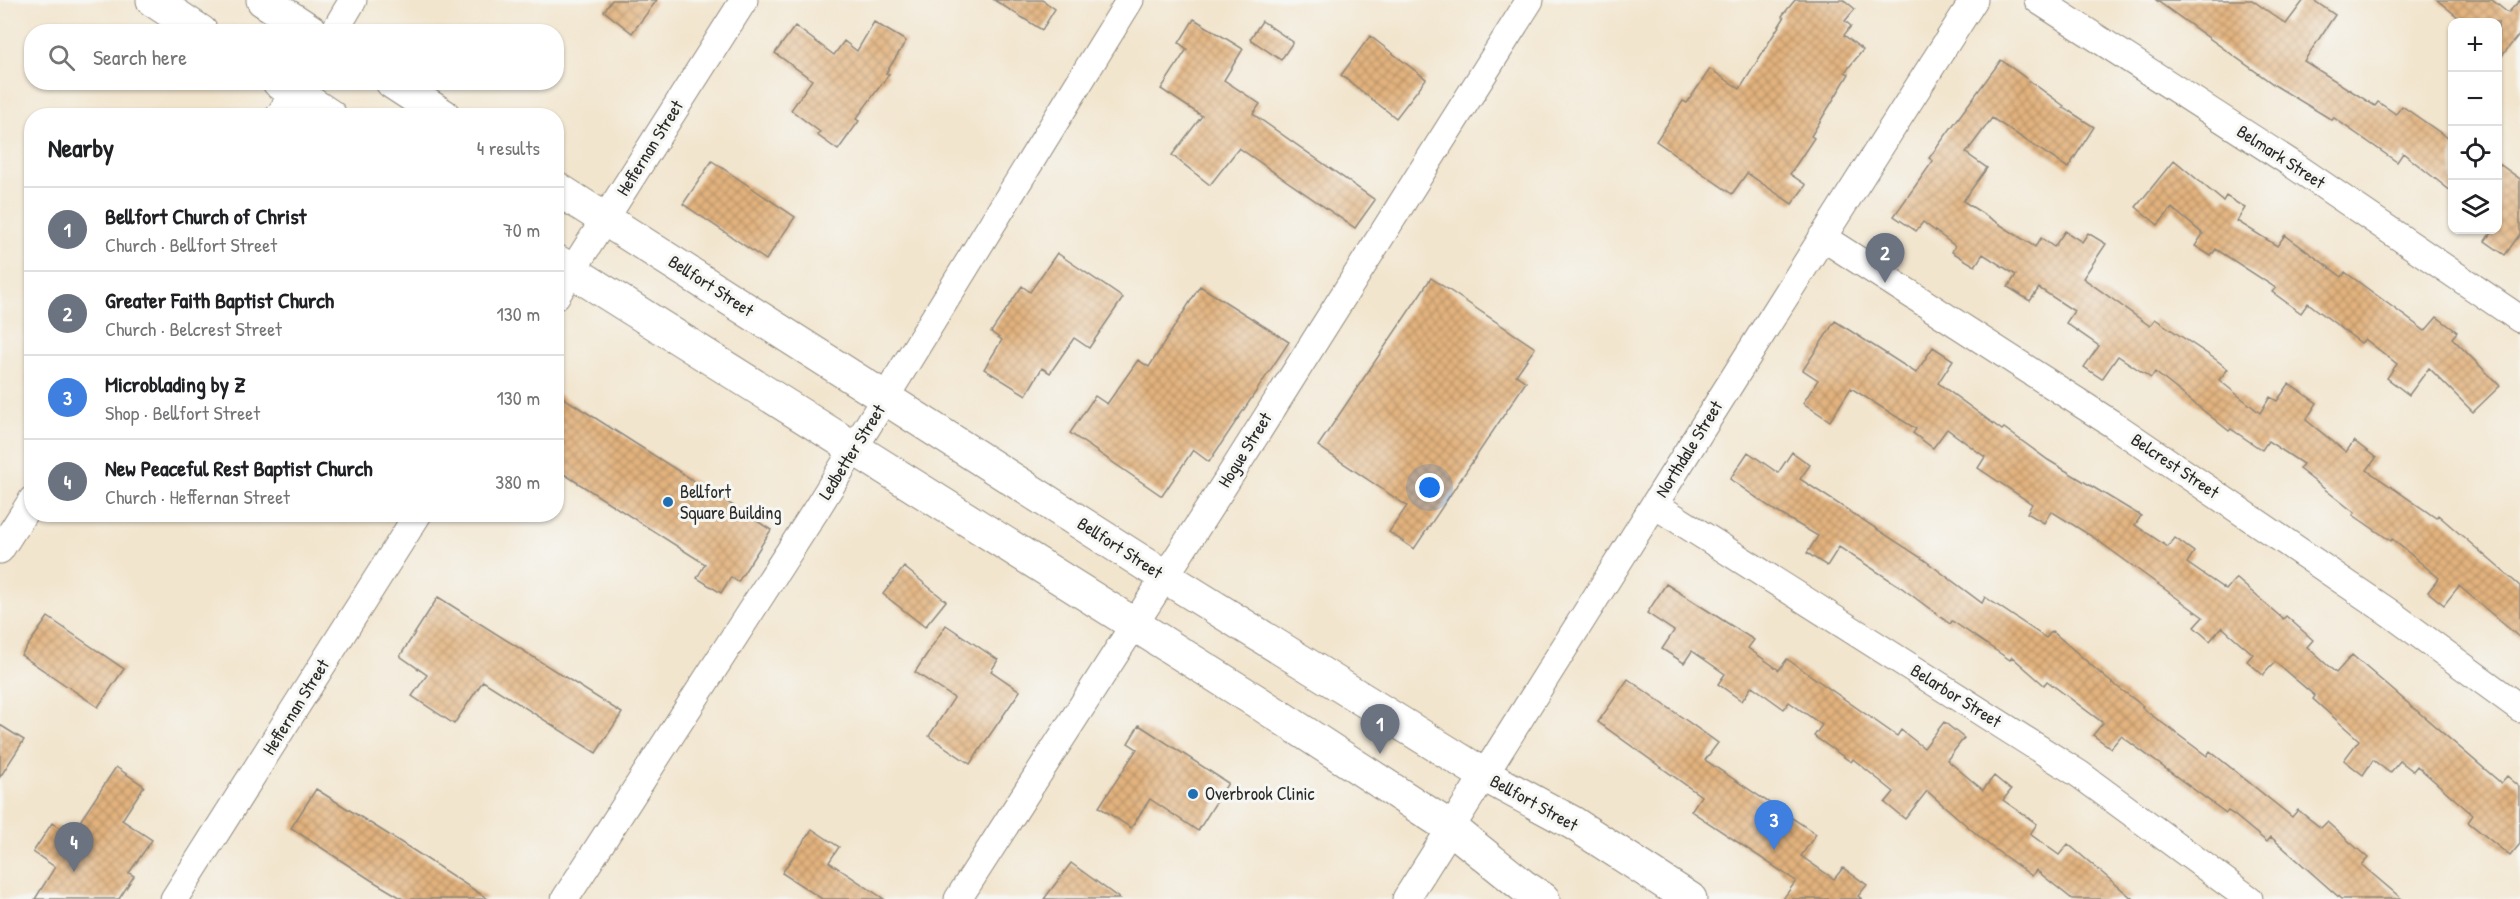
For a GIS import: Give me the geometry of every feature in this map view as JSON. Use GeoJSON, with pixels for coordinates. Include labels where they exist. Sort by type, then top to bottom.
{"type":"FeatureCollection","features":[{"type":"Feature","properties":{"kind":"main road"},"geometry":{"type":"LineString","coordinates":[[153,0],[189,24]]}},
{"type":"Feature","properties":{"kind":"main road"},"geometry":{"type":"LineString","coordinates":[[263,0],[300,24]]}},
{"type":"Feature","properties":{"kind":"main road"},"geometry":{"type":"LineString","coordinates":[[404,90],[432,108]]}},
{"type":"Feature","properties":{"kind":"main road"},"geometry":{"type":"LineString","coordinates":[[288,93],[315,108]]}},
{"type":"Feature","properties":{"kind":"main road","name":"Bellfort Street"},"geometry":{"type":"LineString","coordinates":[[564,193],[1164,576],[1486,776],[1573,823],[1690,899]]}},
{"type":"Feature","properties":{"kind":"main road"},"geometry":{"type":"LineString","coordinates":[[564,277],[854,449],[1135,623],[1451,828],[1523,886],[1543,899]]}},
{"type":"Feature","properties":{"kind":"street"},"geometry":{"type":"LineString","coordinates":[[339,24],[353,0]]}},
{"type":"Feature","properties":{"kind":"street","name":"Heffernan Street"},"geometry":{"type":"LineString","coordinates":[[564,273],[605,219],[744,0]]}},
{"type":"Feature","properties":{"kind":"street","name":"Ledbetter Street"},"geometry":{"type":"LineString","coordinates":[[565,899],[854,449],[1130,0]]}},
{"type":"Feature","properties":{"kind":"street","name":"Hogue Street"},"geometry":{"type":"LineString","coordinates":[[958,899],[1530,0]]}},
{"type":"Feature","properties":{"kind":"street","name":"Northdale Street"},"geometry":{"type":"LineString","coordinates":[[1406,899],[1486,776],[1605,581],[1974,0]]}},
{"type":"Feature","properties":{"kind":"street","name":"Belmark Street"},"geometry":{"type":"LineString","coordinates":[[2038,0],[2292,164],[2520,319]]}},
{"type":"Feature","properties":{"kind":"street","name":"Belcrest Street"},"geometry":{"type":"LineString","coordinates":[[1822,237],[2114,425],[2390,613],[2520,708]]}},
{"type":"Feature","properties":{"kind":"street","name":"Belarbor Street"},"geometry":{"type":"LineString","coordinates":[[1655,505],[2079,774],[2249,899]]}},
{"type":"Feature","properties":{"kind":"street"},"geometry":{"type":"LineString","coordinates":[[0,550],[24,512]]}},
{"type":"Feature","properties":{"kind":"street","name":"Heffernan Street"},"geometry":{"type":"LineString","coordinates":[[174,899],[413,522]]}},
{"type":"Feature","properties":{"kind":"building"},"geometry":{"type":"Polygon","coordinates":[[[612,0],[657,0],[632,33],[604,11],[612,0]]]}},
{"type":"Feature","properties":{"kind":"building"},"geometry":{"type":"Polygon","coordinates":[[[994,0],[1042,0],[1055,9],[1042,30],[994,0]]]}},
{"type":"Feature","properties":{"kind":"building"},"geometry":{"type":"Polygon","coordinates":[[[1795,0],[1844,0],[1855,9],[1845,21],[1851,26],[1844,35],[1863,50],[1845,72],[1849,74],[1811,136],[1814,138],[1790,174],[1806,185],[1792,204],[1747,173],[1732,194],[1656,141],[1683,101],[1687,103],[1710,69],[1740,89],[1784,18],[1782,16],[1795,0]]]}},
{"type":"Feature","properties":{"kind":"building"},"geometry":{"type":"Polygon","coordinates":[[[2156,0],[2252,0],[2286,24],[2304,0],[2313,0],[2335,15],[2304,61],[2375,106],[2378,102],[2396,114],[2402,106],[2448,138],[2448,189],[2403,153],[2397,162],[2334,118],[2332,120],[2276,86],[2156,0]]]}},
{"type":"Feature","properties":{"kind":"building"},"geometry":{"type":"Polygon","coordinates":[[[2437,0],[2492,0],[2508,13],[2520,0],[2520,33],[2502,56],[2502,18],[2459,18],[2437,0]]]}},
{"type":"Feature","properties":{"kind":"building"},"geometry":{"type":"Polygon","coordinates":[[[1194,19],[1243,49],[1224,80],[1260,104],[1253,114],[1375,200],[1355,228],[1239,148],[1210,185],[1172,155],[1202,116],[1161,89],[1187,49],[1179,43],[1194,19]]]}},
{"type":"Feature","properties":{"kind":"building"},"geometry":{"type":"Polygon","coordinates":[[[1262,21],[1293,42],[1281,60],[1250,39],[1262,21]]]}},
{"type":"Feature","properties":{"kind":"building"},"geometry":{"type":"Polygon","coordinates":[[[874,22],[906,41],[886,73],[889,74],[856,119],[859,121],[838,150],[817,135],[820,132],[791,110],[812,80],[775,53],[795,26],[834,55],[844,41],[857,51],[874,22]]]}},
{"type":"Feature","properties":{"kind":"building"},"geometry":{"type":"Polygon","coordinates":[[[1370,36],[1426,79],[1396,118],[1341,75],[1370,36]]]}},
{"type":"Feature","properties":{"kind":"building"},"geometry":{"type":"Polygon","coordinates":[[[2001,60],[2063,107],[2094,127],[2068,168],[1992,118],[1966,153],[1987,168],[1963,201],[2035,247],[2041,238],[2054,247],[2065,231],[2082,242],[2088,233],[2106,244],[2083,278],[2150,326],[2155,319],[2215,359],[2228,369],[2219,380],[2260,413],[2270,397],[2277,401],[2289,384],[2317,403],[2306,420],[2346,452],[2354,441],[2376,458],[2367,470],[2436,518],[2438,515],[2520,586],[2520,638],[2459,586],[2444,605],[2428,592],[2439,578],[2392,539],[2391,541],[2353,515],[2355,513],[2299,469],[2303,464],[2268,441],[2262,450],[2231,429],[2229,431],[2155,372],[2151,378],[2118,356],[2102,379],[2084,367],[2099,346],[2066,323],[2074,311],[2039,288],[2030,301],[2008,287],[2016,275],[1983,254],[1975,266],[1952,252],[1955,246],[1923,222],[1916,231],[1894,216],[1933,161],[1929,158],[2001,60]]]}},
{"type":"Feature","properties":{"kind":"building"},"geometry":{"type":"Polygon","coordinates":[[[2174,160],[2223,201],[2226,196],[2245,208],[2237,221],[2277,246],[2285,235],[2342,277],[2345,272],[2425,331],[2437,317],[2457,332],[2452,338],[2500,386],[2473,412],[2429,368],[2409,395],[2387,378],[2397,364],[2365,339],[2361,343],[2308,303],[2301,313],[2272,292],[2276,288],[2216,249],[2211,256],[2195,246],[2203,234],[2172,208],[2158,225],[2136,207],[2174,160]]]}},
{"type":"Feature","properties":{"kind":"building"},"geometry":{"type":"Polygon","coordinates":[[[712,161],[795,217],[766,260],[683,204],[712,161]]]}},
{"type":"Feature","properties":{"kind":"building"},"geometry":{"type":"Polygon","coordinates":[[[2502,166],[2520,179],[2520,234],[2505,255],[2485,241],[2490,234],[2502,234],[2502,166]]]}},
{"type":"Feature","properties":{"kind":"building"},"geometry":{"type":"Polygon","coordinates":[[[1057,253],[1123,298],[1089,348],[1074,338],[1050,373],[1042,368],[1026,395],[984,369],[1002,340],[991,332],[1022,286],[1030,292],[1057,253]]]}},
{"type":"Feature","properties":{"kind":"building"},"geometry":{"type":"Polygon","coordinates":[[[1431,278],[1535,348],[1516,375],[1526,382],[1414,549],[1389,532],[1407,506],[1318,446],[1431,278]]]}},
{"type":"Feature","properties":{"kind":"building"},"geometry":{"type":"Polygon","coordinates":[[[1200,286],[1289,342],[1209,462],[1193,450],[1162,496],[1070,433],[1095,396],[1107,404],[1138,360],[1149,367],[1200,286]]]}},
{"type":"Feature","properties":{"kind":"building"},"geometry":{"type":"Polygon","coordinates":[[[1835,321],[1916,373],[1933,347],[1953,360],[1938,383],[2002,430],[2004,428],[2048,460],[2141,516],[2135,525],[2168,547],[2175,538],[2194,552],[2187,563],[2226,590],[2236,578],[2283,619],[2286,616],[2313,640],[2307,647],[2336,673],[2352,655],[2501,783],[2507,776],[2520,787],[2520,844],[2510,856],[2468,822],[2473,815],[2417,766],[2413,771],[2400,761],[2390,773],[2373,760],[2363,775],[2344,760],[2359,740],[2313,699],[2315,696],[2275,662],[2263,675],[2247,661],[2253,654],[2222,627],[2210,641],[2194,627],[2203,617],[2093,537],[2051,511],[2044,523],[2027,513],[2032,504],[1978,468],[1985,457],[1947,429],[1933,448],[1913,433],[1916,429],[1851,388],[1830,421],[1803,403],[1818,380],[1803,370],[1835,321]]]}},
{"type":"Feature","properties":{"kind":"building","name":"Bellfort Square Building"},"geometry":{"type":"Polygon","coordinates":[[[564,398],[771,530],[738,582],[731,577],[721,593],[697,578],[705,564],[564,474],[564,398]]]}},
{"type":"Feature","properties":{"kind":"building"},"geometry":{"type":"Polygon","coordinates":[[[1748,452],[1778,473],[1792,452],[1810,465],[1800,479],[1923,559],[1982,603],[1985,597],[2046,638],[2052,631],[2107,679],[2143,706],[2142,708],[2207,756],[2210,751],[2292,817],[2298,810],[2321,828],[2327,822],[2368,858],[2362,865],[2402,899],[2341,899],[2271,837],[2267,842],[2233,814],[2228,811],[2226,813],[2121,736],[2111,748],[2093,735],[2103,723],[2047,681],[2044,685],[2012,657],[2010,660],[1952,621],[1950,624],[1898,585],[1839,547],[1827,566],[1807,553],[1818,536],[1777,512],[1730,479],[1748,452]]]}},
{"type":"Feature","properties":{"kind":"building"},"geometry":{"type":"Polygon","coordinates":[[[904,567],[946,601],[925,627],[883,594],[904,567]]]}},
{"type":"Feature","properties":{"kind":"building"},"geometry":{"type":"Polygon","coordinates":[[[1666,584],[1754,640],[1748,648],[1779,670],[1787,659],[1897,736],[1901,730],[1924,748],[1944,722],[1964,738],[1947,760],[1983,790],[1994,776],[2011,790],[2003,800],[2037,824],[2030,834],[2059,855],[2068,844],[2133,899],[2072,899],[2036,870],[2032,876],[1989,845],[1927,791],[1905,819],[1885,803],[1894,792],[1853,759],[1851,762],[1814,736],[1822,725],[1789,702],[1784,709],[1752,686],[1742,701],[1718,684],[1725,674],[1692,651],[1684,663],[1662,649],[1674,631],[1647,613],[1666,584]]]}},
{"type":"Feature","properties":{"kind":"building"},"geometry":{"type":"Polygon","coordinates":[[[438,597],[622,713],[596,753],[483,681],[454,724],[412,696],[427,675],[400,656],[438,597]]]}},
{"type":"Feature","properties":{"kind":"building"},"geometry":{"type":"Polygon","coordinates":[[[48,617],[124,669],[98,707],[21,655],[48,617]]]}},
{"type":"Feature","properties":{"kind":"building"},"geometry":{"type":"Polygon","coordinates":[[[946,625],[998,660],[991,671],[1020,691],[970,764],[929,736],[954,698],[915,672],[946,625]]]}},
{"type":"Feature","properties":{"kind":"building"},"geometry":{"type":"Polygon","coordinates":[[[1628,679],[1718,743],[1705,760],[1816,834],[1801,856],[1834,879],[1843,868],[1867,885],[1858,896],[1862,899],[1783,899],[1796,881],[1691,811],[1701,796],[1598,722],[1628,679]]]}},
{"type":"Feature","properties":{"kind":"building"},"geometry":{"type":"Polygon","coordinates":[[[0,725],[24,740],[0,777],[0,725]]]}},
{"type":"Feature","properties":{"kind":"building"},"geometry":{"type":"Polygon","coordinates":[[[1139,725],[1228,783],[1198,831],[1150,799],[1131,828],[1099,807],[1137,749],[1128,743],[1139,725]]]}},
{"type":"Feature","properties":{"kind":"building"},"geometry":{"type":"Polygon","coordinates":[[[116,767],[144,786],[122,820],[152,840],[129,873],[134,876],[119,899],[35,899],[55,867],[33,852],[52,823],[71,835],[116,767]]]}},
{"type":"Feature","properties":{"kind":"building"},"geometry":{"type":"Polygon","coordinates":[[[316,789],[488,899],[403,899],[371,880],[291,828],[316,789]]]}},
{"type":"Feature","properties":{"kind":"building"},"geometry":{"type":"Polygon","coordinates":[[[812,829],[839,847],[829,862],[884,899],[822,899],[782,873],[812,829]]]}},
{"type":"Feature","properties":{"kind":"building"},"geometry":{"type":"Polygon","coordinates":[[[1071,863],[1120,899],[1044,899],[1071,863]]]}},
{"type":"Feature","properties":{"kind":"place","name":"Greater Faith Baptist Church"},"geometry":{"type":"Point","coordinates":[1885,283]}},
{"type":"Feature","properties":{"kind":"place","name":"Bellfort Square Building"},"geometry":{"type":"Point","coordinates":[668,502]}},
{"type":"Feature","properties":{"kind":"place","name":"Bellfort Church of Christ"},"geometry":{"type":"Point","coordinates":[1380,754]}},
{"type":"Feature","properties":{"kind":"place","name":"Overbrook Clinic"},"geometry":{"type":"Point","coordinates":[1193,794]}},
{"type":"Feature","properties":{"kind":"place","name":"Microblading by Z"},"geometry":{"type":"Point","coordinates":[1774,850]}},
{"type":"Feature","properties":{"kind":"place","name":"New Peaceful Rest Baptist Church"},"geometry":{"type":"Point","coordinates":[74,872]}}]}
